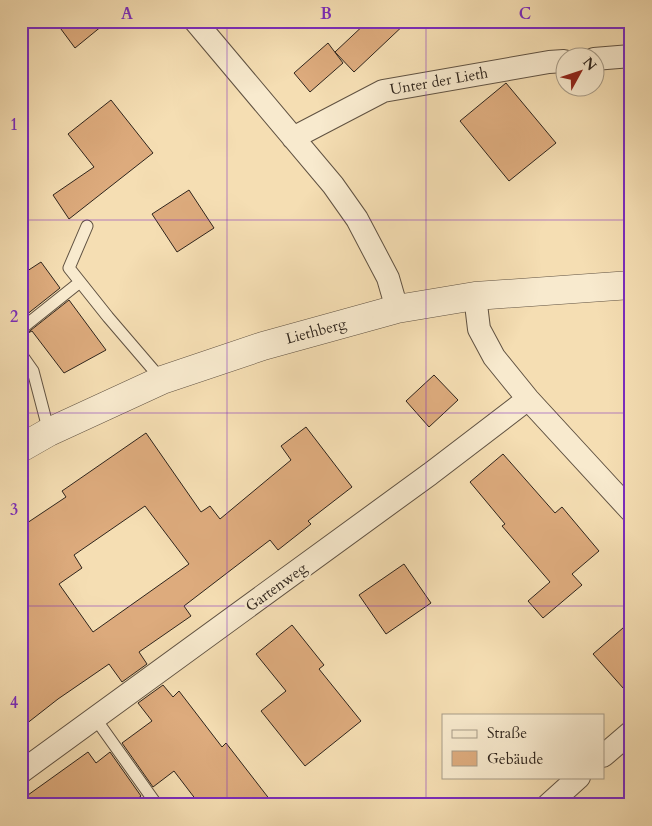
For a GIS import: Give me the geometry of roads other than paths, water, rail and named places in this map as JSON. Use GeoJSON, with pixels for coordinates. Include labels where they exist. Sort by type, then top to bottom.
{"type":"FeatureCollection","features":[{"type":"Feature","properties":{"kind":"street"},"geometry":{"type":"LineString","coordinates":[[195,21],[333,185],[357,219],[388,278],[397,309]]}},
{"type":"Feature","properties":{"kind":"street"},"geometry":{"type":"LineString","coordinates":[[604,58],[631,56]]}},
{"type":"Feature","properties":{"kind":"street","name":"Unter der Lieth"},"geometry":{"type":"LineString","coordinates":[[293,138],[384,91],[554,62]]}},
{"type":"Feature","properties":{"kind":"street","name":"Liethberg"},"geometry":{"type":"LineString","coordinates":[[21,448],[49,432],[162,380],[263,346],[397,309],[475,296],[631,285]]}},
{"type":"Feature","properties":{"kind":"street"},"geometry":{"type":"LineString","coordinates":[[475,296],[479,329],[494,357],[528,399],[630,507]]}},
{"type":"Feature","properties":{"kind":"street","name":"Gartenweg"},"geometry":{"type":"LineString","coordinates":[[21,772],[430,474],[528,399]]}},
{"type":"Feature","properties":{"kind":"street"},"geometry":{"type":"LineString","coordinates":[[604,755],[631,732]]}},
{"type":"Feature","properties":{"kind":"street"},"geometry":{"type":"LineString","coordinates":[[548,805],[578,778]]}},
{"type":"Feature","properties":{"kind":"lane"},"geometry":{"type":"LineString","coordinates":[[87,226],[69,268],[162,380]]}},
{"type":"Feature","properties":{"kind":"lane"},"geometry":{"type":"LineString","coordinates":[[21,329],[80,282]]}},
{"type":"Feature","properties":{"kind":"lane"},"geometry":{"type":"LineString","coordinates":[[21,354],[33,371],[49,432]]}},
{"type":"Feature","properties":{"kind":"lane"},"geometry":{"type":"LineString","coordinates":[[95,718],[157,805]]}}]}
